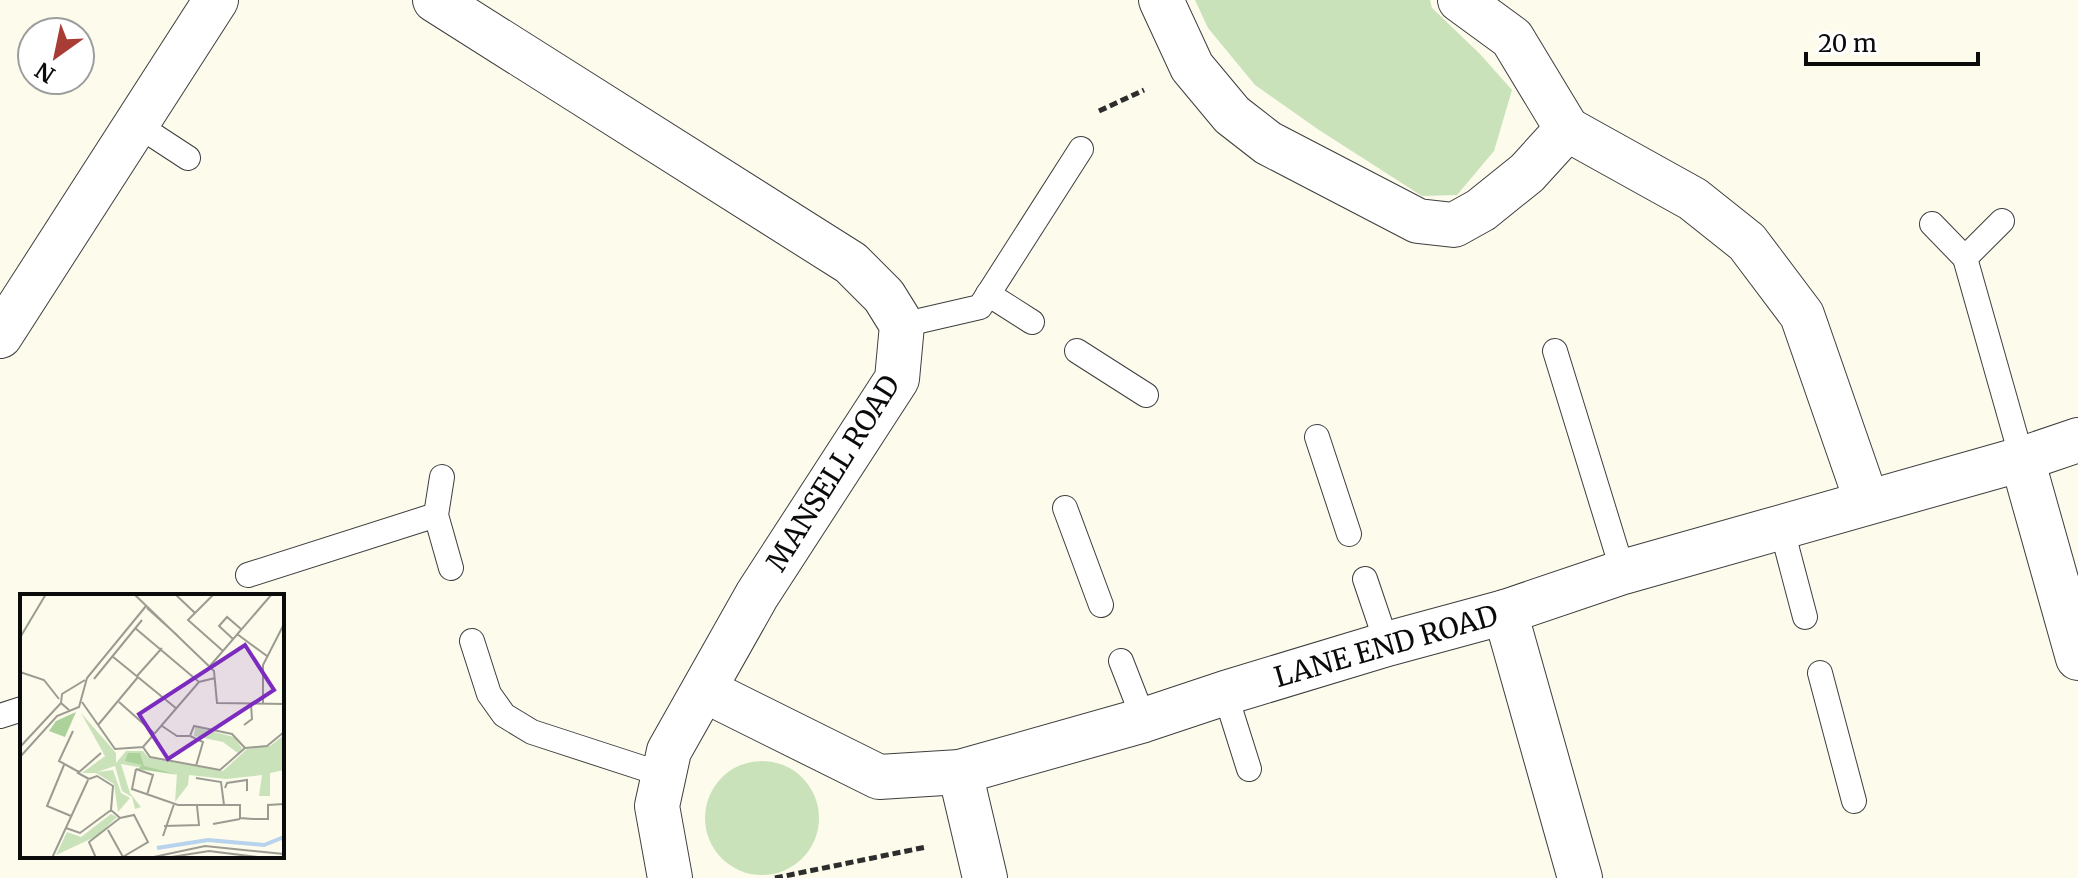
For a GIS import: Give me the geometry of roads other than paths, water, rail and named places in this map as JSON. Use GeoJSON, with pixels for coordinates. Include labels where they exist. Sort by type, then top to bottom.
{"type":"FeatureCollection","features":[{"type":"Feature","properties":{"kind":"street"},"geometry":{"type":"LineString","coordinates":[[0,336],[216,0]]}},
{"type":"Feature","properties":{"kind":"street"},"geometry":{"type":"LineString","coordinates":[[1161,0],[1192,67],[1232,115],[1268,143],[1418,221],[1454,225],[1481,210],[1527,173],[1567,129]]}},
{"type":"Feature","properties":{"kind":"street"},"geometry":{"type":"LineString","coordinates":[[1460,0],[1512,38],[1567,129],[1693,199],[1747,242],[1802,315],[1867,502]]}},
{"type":"Feature","properties":{"kind":"street"},"geometry":{"type":"LineString","coordinates":[[444,2],[851,263],[884,296],[902,325]]}},
{"type":"Feature","properties":{"kind":"street","name":"MANSELL ROAD"},"geometry":{"type":"LineString","coordinates":[[670,878],[657,806],[669,751],[757,595],[897,379],[902,325]]}},
{"type":"Feature","properties":{"kind":"street","name":"LANE END ROAD"},"geometry":{"type":"LineString","coordinates":[[704,690],[879,777],[960,772],[1144,720],[1387,644],[1505,612],[1623,572],[2022,459],[2078,440]]}},
{"type":"Feature","properties":{"kind":"street"},"geometry":{"type":"LineString","coordinates":[[2022,459],[2078,658]]}},
{"type":"Feature","properties":{"kind":"street"},"geometry":{"type":"LineString","coordinates":[[1505,612],[1580,878]]}},
{"type":"Feature","properties":{"kind":"street"},"geometry":{"type":"LineString","coordinates":[[960,772],[985,878]]}},
{"type":"Feature","properties":{"kind":"lane"},"geometry":{"type":"LineString","coordinates":[[136,124],[188,158]]}},
{"type":"Feature","properties":{"kind":"lane"},"geometry":{"type":"LineString","coordinates":[[902,325],[980,307],[1081,149]]}},
{"type":"Feature","properties":{"kind":"lane"},"geometry":{"type":"LineString","coordinates":[[1965,258],[2002,221]]}},
{"type":"Feature","properties":{"kind":"lane"},"geometry":{"type":"LineString","coordinates":[[1932,224],[1965,258],[2022,459]]}},
{"type":"Feature","properties":{"kind":"lane"},"geometry":{"type":"LineString","coordinates":[[988,294],[1032,322]]}},
{"type":"Feature","properties":{"kind":"lane"},"geometry":{"type":"LineString","coordinates":[[1077,351],[1146,395]]}},
{"type":"Feature","properties":{"kind":"lane"},"geometry":{"type":"LineString","coordinates":[[1555,351],[1623,572]]}},
{"type":"Feature","properties":{"kind":"lane"},"geometry":{"type":"LineString","coordinates":[[1317,437],[1349,534]]}},
{"type":"Feature","properties":{"kind":"lane"},"geometry":{"type":"LineString","coordinates":[[442,477],[436,515],[451,568]]}},
{"type":"Feature","properties":{"kind":"lane"},"geometry":{"type":"LineString","coordinates":[[1065,508],[1101,605]]}},
{"type":"Feature","properties":{"kind":"lane"},"geometry":{"type":"LineString","coordinates":[[248,575],[436,515]]}},
{"type":"Feature","properties":{"kind":"lane"},"geometry":{"type":"LineString","coordinates":[[1781,526],[1805,617]]}},
{"type":"Feature","properties":{"kind":"lane"},"geometry":{"type":"LineString","coordinates":[[1365,579],[1387,644]]}},
{"type":"Feature","properties":{"kind":"lane"},"geometry":{"type":"LineString","coordinates":[[472,641],[489,694],[504,715],[532,732],[664,775]]}},
{"type":"Feature","properties":{"kind":"lane"},"geometry":{"type":"LineString","coordinates":[[1121,661],[1144,720]]}},
{"type":"Feature","properties":{"kind":"lane"},"geometry":{"type":"LineString","coordinates":[[1820,673],[1854,801]]}},
{"type":"Feature","properties":{"kind":"lane"},"geometry":{"type":"LineString","coordinates":[[1225,693],[1249,769]]}},
{"type":"Feature","properties":{"kind":"lane"},"geometry":{"type":"LineString","coordinates":[[0,716],[20,710]]}}]}
